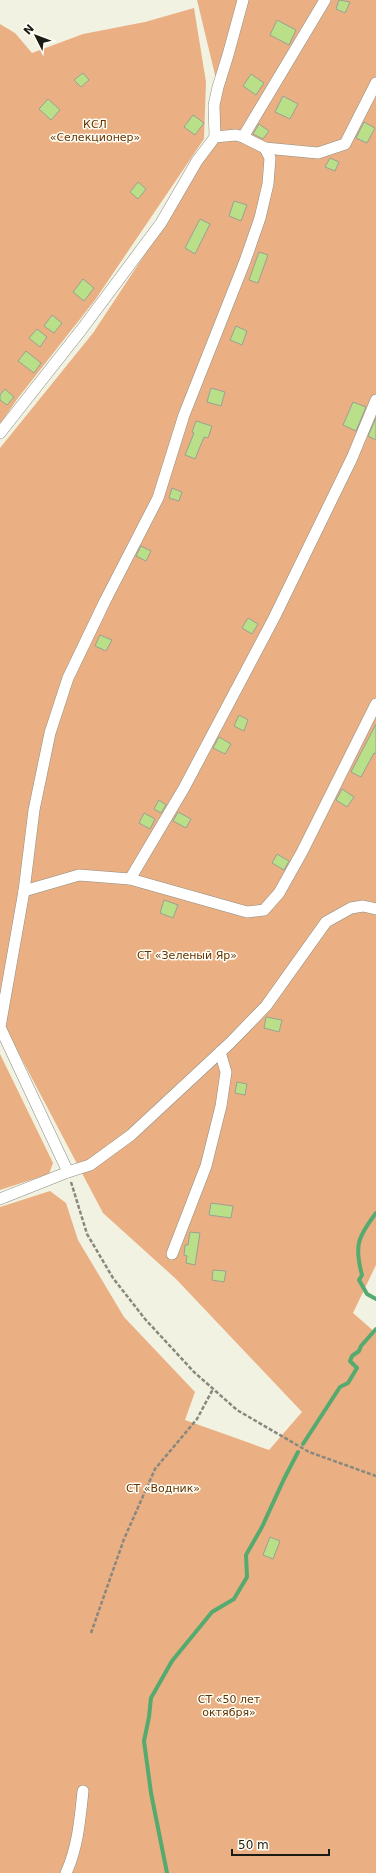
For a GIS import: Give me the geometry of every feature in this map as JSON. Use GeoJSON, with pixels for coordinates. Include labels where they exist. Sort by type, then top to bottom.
{"type":"FeatureCollection","features":[{"type":"Feature","properties":{"kind":"street"},"geometry":{"type":"LineString","coordinates":[[0,433],[82,329],[161,223],[197,161],[215,137],[214,105],[243,0]]}},
{"type":"Feature","properties":{"kind":"street"},"geometry":{"type":"LineString","coordinates":[[243,137],[325,0]]}},
{"type":"Feature","properties":{"kind":"street"},"geometry":{"type":"LineString","coordinates":[[215,137],[223,135],[243,137],[265,148],[318,153],[345,144],[376,83]]}},
{"type":"Feature","properties":{"kind":"street"},"geometry":{"type":"LineString","coordinates":[[68,1172],[0,1027],[24,891],[34,810],[50,733],[68,678],[105,601],[158,498],[184,416],[245,261],[260,218],[268,184],[270,158],[265,148]]}},
{"type":"Feature","properties":{"kind":"street"},"geometry":{"type":"LineString","coordinates":[[130,879],[184,788],[274,618],[352,458],[376,400]]}},
{"type":"Feature","properties":{"kind":"street"},"geometry":{"type":"LineString","coordinates":[[24,891],[79,875],[130,879],[247,912],[264,910],[279,893],[302,852],[376,704]]}},
{"type":"Feature","properties":{"kind":"street"},"geometry":{"type":"LineString","coordinates":[[0,1199],[68,1172],[90,1165],[131,1134],[220,1052],[266,1006],[326,922],[351,908],[363,906],[376,909]]}},
{"type":"Feature","properties":{"kind":"street"},"geometry":{"type":"LineString","coordinates":[[172,1254],[206,1166],[221,1106],[226,1072],[220,1052]]}},
{"type":"Feature","properties":{"kind":"street"},"geometry":{"type":"LineString","coordinates":[[66,1873],[73,1858],[78,1836],[83,1791]]}},
{"type":"Feature","properties":{"kind":"path"},"geometry":{"type":"LineString","coordinates":[[68,1172],[86,1234],[113,1278],[145,1319],[194,1372],[236,1410],[310,1452],[376,1476]]}},
{"type":"Feature","properties":{"kind":"path"},"geometry":{"type":"LineString","coordinates":[[91,1633],[124,1539],[155,1469],[197,1419],[213,1389]]}},
{"type":"Feature","properties":{"kind":"green space"},"geometry":{"type":"Polygon","coordinates":[[[197,0],[376,0],[376,1265],[353,1313],[376,1333],[376,1873],[0,1873],[0,1207],[50,1191],[66,1203],[78,1240],[124,1317],[195,1392],[185,1420],[269,1450],[302,1412],[176,1279],[103,1213],[7,1031],[0,1033],[0,448],[93,333],[153,242],[214,144],[216,79],[197,0]]]}},
{"type":"Feature","properties":{"kind":"green space","name":"КСЛ «Селекционер»"},"geometry":{"type":"Polygon","coordinates":[[[194,8],[206,82],[204,139],[95,300],[18,398],[0,424],[0,24],[15,33],[32,53],[83,34],[145,22],[194,8]]]}},
{"type":"Feature","properties":{"kind":"green space"},"geometry":{"type":"Polygon","coordinates":[[[0,1054],[53,1163],[49,1174],[0,1190],[0,1054]]]}},
{"type":"Feature","properties":{"kind":"building"},"geometry":{"type":"Polygon","coordinates":[[[339,0],[350,2],[345,13],[336,9],[339,0]]]}},
{"type":"Feature","properties":{"kind":"building"},"geometry":{"type":"Polygon","coordinates":[[[277,20],[296,30],[289,45],[270,35],[277,20]]]}},
{"type":"Feature","properties":{"kind":"building"},"geometry":{"type":"Polygon","coordinates":[[[83,73],[89,80],[81,87],[74,80],[83,73]]]}},
{"type":"Feature","properties":{"kind":"building"},"geometry":{"type":"Polygon","coordinates":[[[251,74],[264,83],[256,95],[243,86],[251,74]]]}},
{"type":"Feature","properties":{"kind":"building"},"geometry":{"type":"Polygon","coordinates":[[[283,96],[298,104],[290,119],[275,112],[283,96]]]}},
{"type":"Feature","properties":{"kind":"building"},"geometry":{"type":"Polygon","coordinates":[[[48,99],[60,110],[51,120],[39,109],[48,99]]]}},
{"type":"Feature","properties":{"kind":"building"},"geometry":{"type":"Polygon","coordinates":[[[193,115],[204,123],[195,135],[184,127],[193,115]]]}},
{"type":"Feature","properties":{"kind":"building"},"geometry":{"type":"Polygon","coordinates":[[[364,122],[375,128],[367,143],[356,138],[364,122]]]}},
{"type":"Feature","properties":{"kind":"building"},"geometry":{"type":"Polygon","coordinates":[[[259,124],[269,131],[263,139],[253,134],[259,124]]]}},
{"type":"Feature","properties":{"kind":"building"},"geometry":{"type":"Polygon","coordinates":[[[330,158],[339,162],[335,171],[325,167],[330,158]]]}},
{"type":"Feature","properties":{"kind":"building"},"geometry":{"type":"Polygon","coordinates":[[[138,182],[146,189],[138,199],[130,192],[138,182]]]}},
{"type":"Feature","properties":{"kind":"building"},"geometry":{"type":"Polygon","coordinates":[[[234,201],[247,205],[241,221],[229,216],[234,201]]]}},
{"type":"Feature","properties":{"kind":"building"},"geometry":{"type":"Polygon","coordinates":[[[200,219],[210,224],[195,254],[185,248],[200,219]]]}},
{"type":"Feature","properties":{"kind":"building"},"geometry":{"type":"Polygon","coordinates":[[[259,252],[268,255],[258,283],[249,280],[259,252]]]}},
{"type":"Feature","properties":{"kind":"building"},"geometry":{"type":"Polygon","coordinates":[[[83,279],[94,288],[84,301],[73,292],[83,279]]]}},
{"type":"Feature","properties":{"kind":"building"},"geometry":{"type":"Polygon","coordinates":[[[52,315],[62,323],[54,333],[44,326],[52,315]]]}},
{"type":"Feature","properties":{"kind":"building"},"geometry":{"type":"Polygon","coordinates":[[[236,326],[247,331],[242,345],[230,340],[236,326]]]}},
{"type":"Feature","properties":{"kind":"building"},"geometry":{"type":"Polygon","coordinates":[[[37,329],[47,337],[40,347],[29,338],[37,329]]]}},
{"type":"Feature","properties":{"kind":"building"},"geometry":{"type":"Polygon","coordinates":[[[26,351],[41,363],[34,373],[18,361],[26,351]]]}},
{"type":"Feature","properties":{"kind":"building"},"geometry":{"type":"Polygon","coordinates":[[[211,388],[225,392],[221,406],[207,402],[211,388]]]}},
{"type":"Feature","properties":{"kind":"building"},"geometry":{"type":"Polygon","coordinates":[[[5,389],[14,397],[7,405],[0,400],[0,395],[5,389]]]}},
{"type":"Feature","properties":{"kind":"building"},"geometry":{"type":"Polygon","coordinates":[[[353,402],[366,407],[356,431],[343,425],[353,402]]]}},
{"type":"Feature","properties":{"kind":"building"},"geometry":{"type":"Polygon","coordinates":[[[376,418],[376,440],[368,436],[376,418]]]}},
{"type":"Feature","properties":{"kind":"building"},"geometry":{"type":"Polygon","coordinates":[[[196,421],[212,426],[208,438],[204,437],[195,459],[185,455],[194,433],[192,432],[196,421]]]}},
{"type":"Feature","properties":{"kind":"building"},"geometry":{"type":"Polygon","coordinates":[[[172,488],[182,492],[179,501],[169,498],[172,488]]]}},
{"type":"Feature","properties":{"kind":"building"},"geometry":{"type":"Polygon","coordinates":[[[141,546],[151,551],[146,561],[136,556],[141,546]]]}},
{"type":"Feature","properties":{"kind":"building"},"geometry":{"type":"Polygon","coordinates":[[[248,618],[258,624],[252,634],[242,628],[248,618]]]}},
{"type":"Feature","properties":{"kind":"building"},"geometry":{"type":"Polygon","coordinates":[[[100,635],[112,640],[106,651],[95,646],[100,635]]]}},
{"type":"Feature","properties":{"kind":"building"},"geometry":{"type":"Polygon","coordinates":[[[239,715],[248,720],[244,731],[234,726],[239,715]]]}},
{"type":"Feature","properties":{"kind":"building"},"geometry":{"type":"Polygon","coordinates":[[[376,724],[376,754],[374,753],[361,777],[351,772],[376,724]]]}},
{"type":"Feature","properties":{"kind":"building"},"geometry":{"type":"Polygon","coordinates":[[[219,737],[231,744],[225,754],[213,748],[219,737]]]}},
{"type":"Feature","properties":{"kind":"building"},"geometry":{"type":"Polygon","coordinates":[[[342,789],[354,797],[347,807],[336,800],[342,789]]]}},
{"type":"Feature","properties":{"kind":"building"},"geometry":{"type":"Polygon","coordinates":[[[159,800],[166,805],[161,813],[154,809],[159,800]]]}},
{"type":"Feature","properties":{"kind":"building"},"geometry":{"type":"Polygon","coordinates":[[[178,812],[191,819],[186,828],[173,821],[178,812]]]}},
{"type":"Feature","properties":{"kind":"building"},"geometry":{"type":"Polygon","coordinates":[[[144,813],[155,819],[150,829],[139,823],[144,813]]]}},
{"type":"Feature","properties":{"kind":"building"},"geometry":{"type":"Polygon","coordinates":[[[277,854],[289,861],[284,870],[272,863],[277,854]]]}},
{"type":"Feature","properties":{"kind":"building"},"geometry":{"type":"Polygon","coordinates":[[[164,900],[178,905],[173,918],[160,913],[164,900]]]}},
{"type":"Feature","properties":{"kind":"building"},"geometry":{"type":"Polygon","coordinates":[[[266,1017],[282,1020],[279,1032],[264,1028],[266,1017]]]}},
{"type":"Feature","properties":{"kind":"building"},"geometry":{"type":"Polygon","coordinates":[[[237,1082],[247,1084],[245,1095],[235,1093],[237,1082]]]}},
{"type":"Feature","properties":{"kind":"building"},"geometry":{"type":"Polygon","coordinates":[[[211,1203],[233,1206],[231,1218],[209,1215],[211,1203]]]}},
{"type":"Feature","properties":{"kind":"building"},"geometry":{"type":"Polygon","coordinates":[[[190,1232],[200,1233],[195,1265],[186,1263],[187,1256],[184,1255],[185,1245],[188,1245],[190,1232]]]}},
{"type":"Feature","properties":{"kind":"building"},"geometry":{"type":"Polygon","coordinates":[[[213,1270],[226,1271],[224,1282],[212,1280],[213,1270]]]}},
{"type":"Feature","properties":{"kind":"building"},"geometry":{"type":"Polygon","coordinates":[[[270,1537],[280,1541],[273,1559],[263,1555],[270,1537]]]}},
{"type":"Feature","properties":{"kind":"waterway"},"geometry":{"type":"LineString","coordinates":[[376,1213],[365,1229],[359,1242],[358,1249],[362,1275],[359,1280],[367,1294],[376,1299]]}},
{"type":"Feature","properties":{"kind":"waterway"},"geometry":{"type":"LineString","coordinates":[[303,1444],[340,1387],[348,1383],[357,1368],[350,1361],[352,1356],[359,1351],[361,1346],[376,1329]]}},
{"type":"Feature","properties":{"kind":"waterway"},"geometry":{"type":"LineString","coordinates":[[167,1873],[151,1793],[144,1741],[151,1698],[172,1661],[212,1612],[234,1599],[247,1577],[246,1555],[262,1527],[298,1452]]}},
{"type":"Feature","properties":{"kind":"park label","name":"СТ «Зеленый Яр»"},"geometry":{"type":"Point","coordinates":[187,955]}},
{"type":"Feature","properties":{"kind":"park label","name":"СТ «Водник»"},"geometry":{"type":"Point","coordinates":[163,1488]}},
{"type":"Feature","properties":{"kind":"park label","name":"СТ «50 лет октября»"},"geometry":{"type":"Point","coordinates":[229,1705]}}]}
